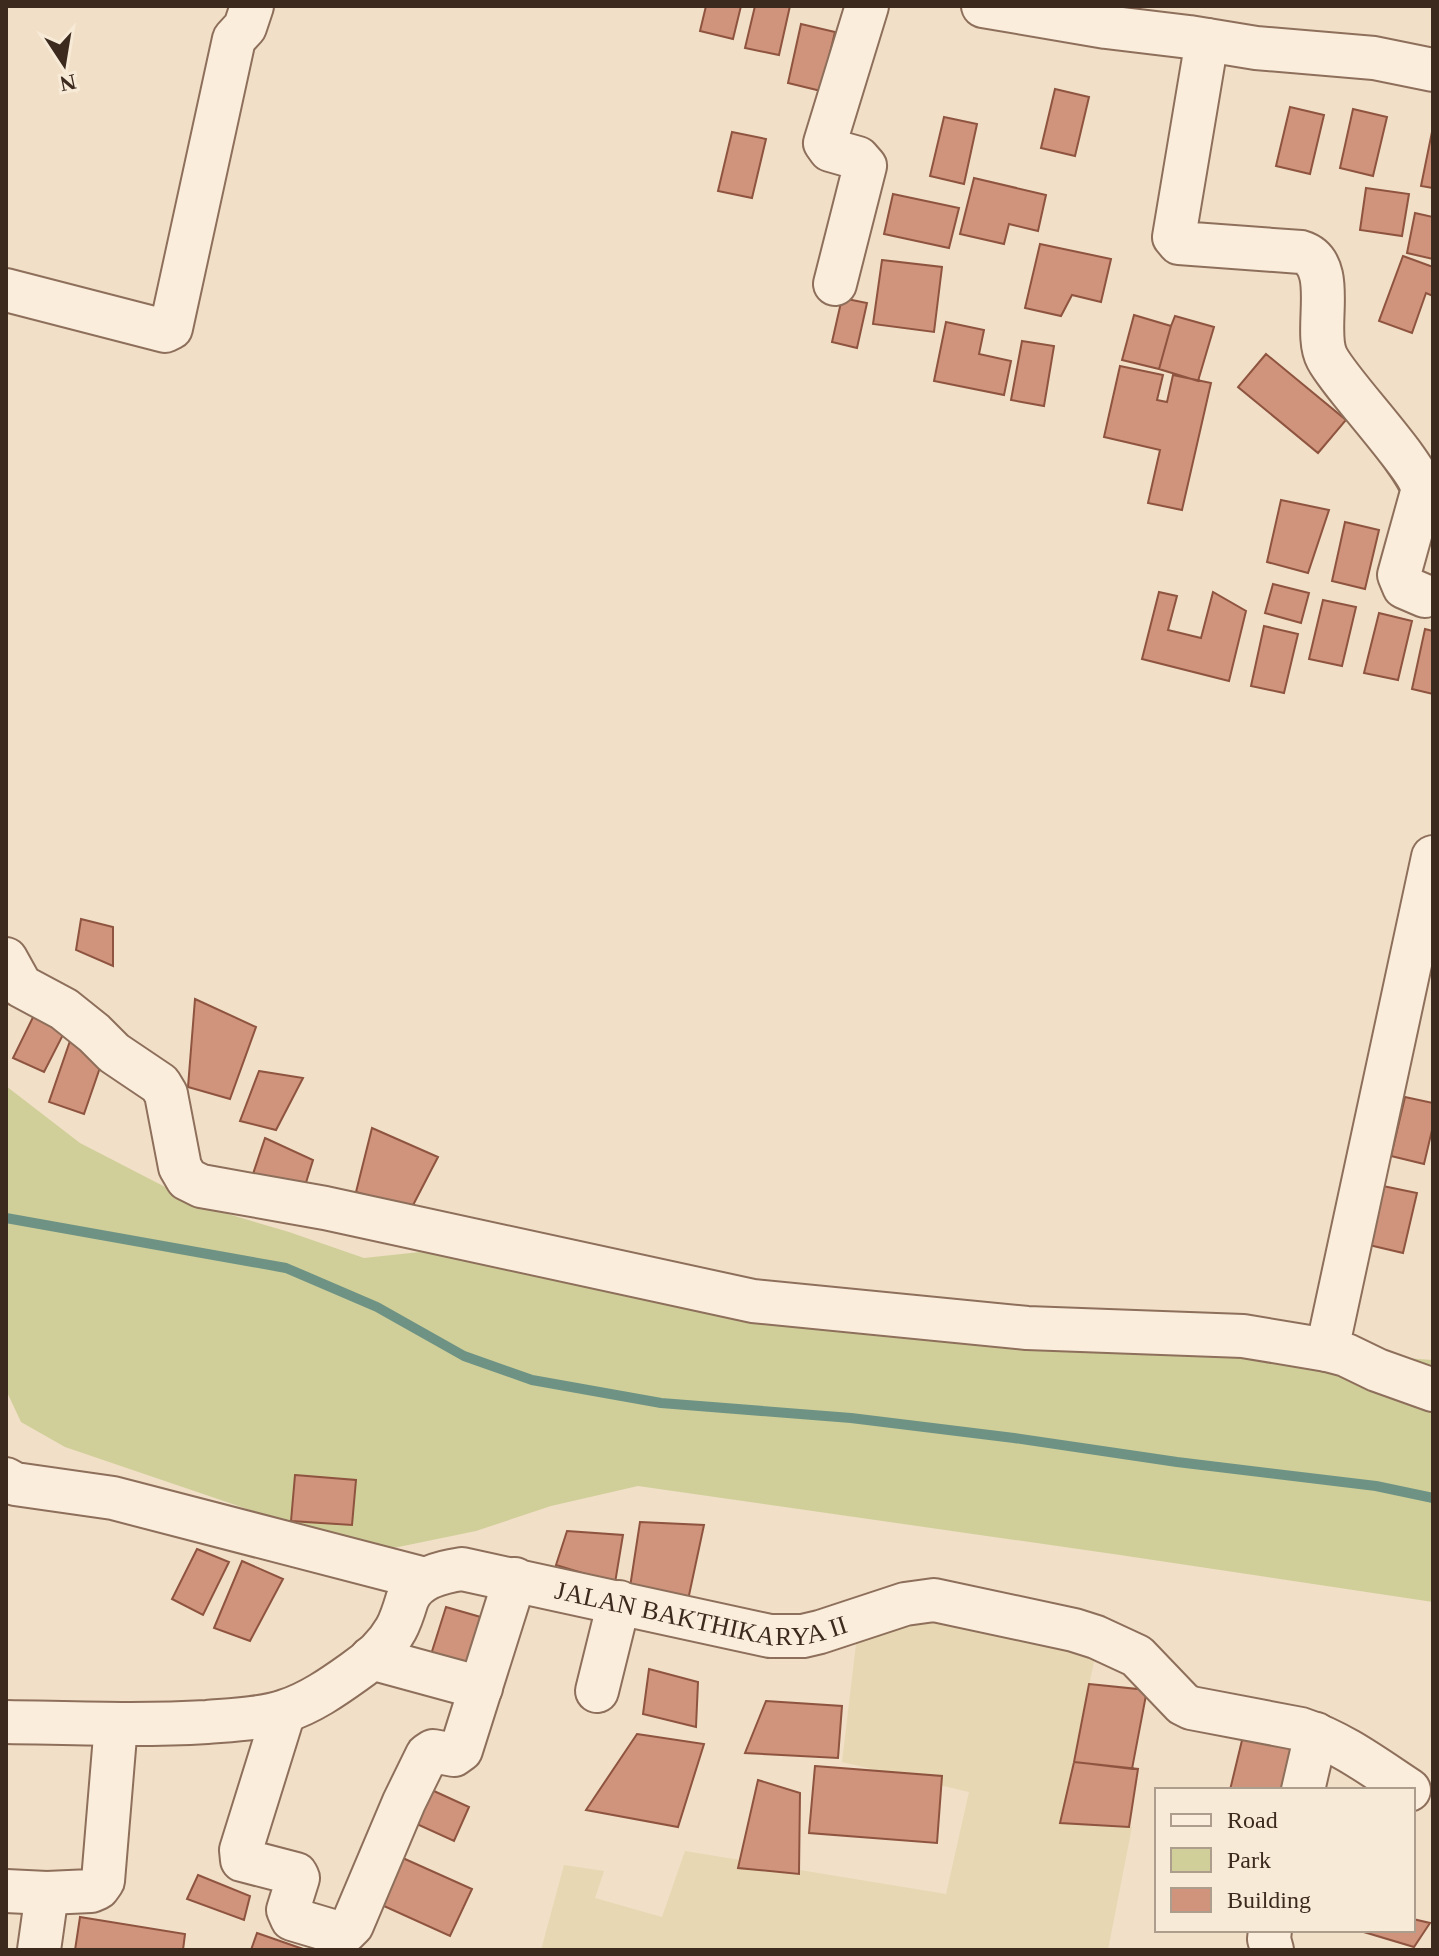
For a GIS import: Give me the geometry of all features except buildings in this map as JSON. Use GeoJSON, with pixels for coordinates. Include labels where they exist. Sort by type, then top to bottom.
{"type":"FeatureCollection","features":[{"type":"Feature","properties":{"kind":"street"},"geometry":{"type":"LineString","coordinates":[[6,290],[165,331],[171,328],[234,39],[245,27],[252,6]]}},
{"type":"Feature","properties":{"kind":"street"},"geometry":{"type":"LineString","coordinates":[[835,284],[865,166],[858,158],[830,150],[825,143],[867,6]]}},
{"type":"Feature","properties":{"kind":"street"},"geometry":{"type":"LineString","coordinates":[[984,6],[1106,27],[1256,48],[1374,58],[1433,70]]}},
{"type":"Feature","properties":{"kind":"street"},"geometry":{"type":"LineString","coordinates":[[1207,40],[1174,237],[1179,243],[1301,252],[1318,263],[1322,284],[1322,339],[1328,361],[1410,466],[1422,486],[1399,575],[1404,587],[1425,596]]}},
{"type":"Feature","properties":{"kind":"street"},"geometry":{"type":"LineString","coordinates":[[1327,1350],[1433,857]]}},
{"type":"Feature","properties":{"kind":"street"},"geometry":{"type":"LineString","coordinates":[[6,959],[21,986],[64,1009],[114,1053],[160,1084],[166,1094],[180,1167],[187,1179],[201,1186],[325,1208],[753,1301],[1027,1328],[1243,1336],[1346,1355],[1433,1390]]}},
{"type":"Feature","properties":{"kind":"street"},"geometry":{"type":"LineString","coordinates":[[6,1479],[15,1484],[113,1498],[425,1579]]}},
{"type":"Feature","properties":{"kind":"street","name":"JALAN BAKTHIKARYA II"},"geometry":{"type":"LineString","coordinates":[[425,1579],[462,1569],[770,1636],[803,1636],[905,1604],[934,1600],[1096,1637],[1137,1656],[1183,1704],[1191,1708],[1316,1734],[1343,1747],[1406,1788]]}},
{"type":"Feature","properties":{"kind":"street"},"geometry":{"type":"LineString","coordinates":[[6,1722],[116,1724],[237,1720],[284,1712],[309,1701],[371,1658],[391,1637],[408,1598],[425,1579]]}},
{"type":"Feature","properties":{"kind":"street"},"geometry":{"type":"LineString","coordinates":[[284,1712],[241,1850],[242,1860],[296,1874],[298,1878],[288,1910],[290,1917],[342,1933],[352,1925],[427,1755],[433,1751],[454,1755],[459,1752],[515,1579]]}},
{"type":"Feature","properties":{"kind":"street"},"geometry":{"type":"LineString","coordinates":[[597,1691],[619,1602]]}},
{"type":"Feature","properties":{"kind":"street"},"geometry":{"type":"LineString","coordinates":[[371,1658],[481,1688]]}},
{"type":"Feature","properties":{"kind":"street"},"geometry":{"type":"LineString","coordinates":[[39,1950],[26,1892],[91,1891],[103,1881],[116,1724]]}},
{"type":"Feature","properties":{"kind":"street"},"geometry":{"type":"LineString","coordinates":[[1303,1788],[1316,1734]]}},
{"type":"Feature","properties":{"kind":"street","name":"JALAN BAKTHIKARYA II"},"geometry":{"type":"LineString","coordinates":[[1415,1793],[1433,1803]]}},
{"type":"Feature","properties":{"kind":"shaded area"},"geometry":{"type":"Polygon","coordinates":[[[917,1605],[1097,1648],[1060,1823],[1132,1827],[1108,1950],[541,1950],[564,1865],[604,1871],[595,1898],[662,1917],[685,1851],[946,1894],[969,1792],[842,1762],[858,1627],[917,1605]]]}},
{"type":"Feature","properties":{"kind":"green space"},"geometry":{"type":"Polygon","coordinates":[[[6,1086],[80,1143],[204,1207],[364,1258],[420,1252],[764,1314],[1433,1360],[1433,1602],[638,1486],[551,1506],[476,1531],[374,1552],[65,1447],[21,1422],[6,1390],[6,1086]]]}},
{"type":"Feature","properties":{"kind":"waterway"},"geometry":{"type":"LineString","coordinates":[[6,1218],[286,1268],[377,1307],[464,1356],[532,1380],[661,1403],[851,1418],[1014,1438],[1376,1486],[1433,1498]]}}]}
